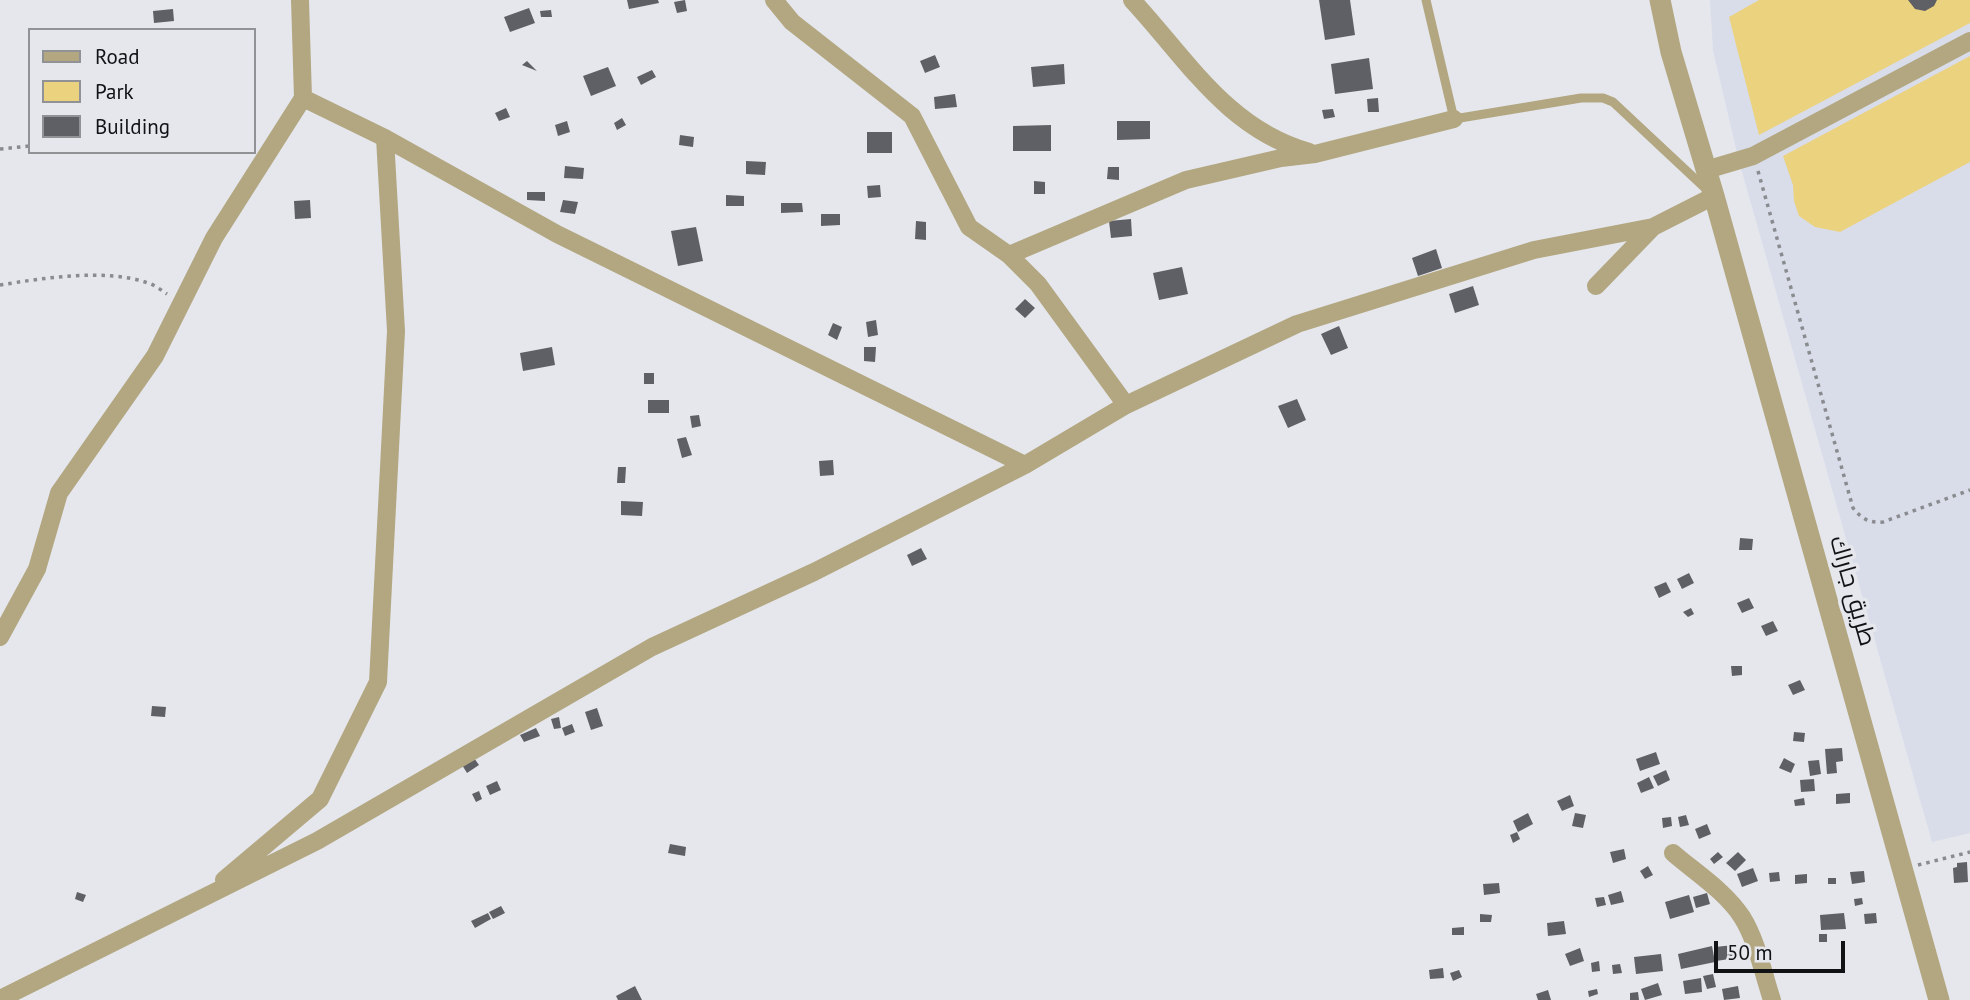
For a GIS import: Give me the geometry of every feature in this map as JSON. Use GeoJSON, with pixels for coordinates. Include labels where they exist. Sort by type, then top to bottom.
{"type":"FeatureCollection","features":[{"type":"Feature","properties":{"kind":"street"},"geometry":{"type":"LineString","coordinates":[[0,637],[37,569],[59,493],[155,356],[214,238],[303,99],[300,0]]}},
{"type":"Feature","properties":{"kind":"street"},"geometry":{"type":"LineString","coordinates":[[774,0],[792,22],[912,116],[968,227],[1009,255],[1038,284],[1126,405]]}},
{"type":"Feature","properties":{"kind":"street"},"geometry":{"type":"LineString","coordinates":[[1132,0],[1232,112],[1258,131],[1293,148],[1315,154]]}},
{"type":"Feature","properties":{"kind":"street","name":"طريق جاراك"},"geometry":{"type":"LineString","coordinates":[[1660,0],[1671,52],[1714,196],[1939,1000]]}},
{"type":"Feature","properties":{"kind":"street"},"geometry":{"type":"LineString","coordinates":[[1706,170],[1753,156],[1970,41]]}},
{"type":"Feature","properties":{"kind":"street"},"geometry":{"type":"LineString","coordinates":[[303,99],[386,138],[557,234],[1026,465]]}},
{"type":"Feature","properties":{"kind":"street"},"geometry":{"type":"LineString","coordinates":[[1009,255],[1186,180],[1281,158],[1315,154],[1454,119]]}},
{"type":"Feature","properties":{"kind":"street"},"geometry":{"type":"LineString","coordinates":[[202,898],[320,799],[378,682],[396,331],[386,138]]}},
{"type":"Feature","properties":{"kind":"street"},"geometry":{"type":"LineString","coordinates":[[0,999],[317,841],[652,647],[814,572],[1026,465],[1126,405],[1297,324],[1534,250],[1653,227],[1714,196]]}},
{"type":"Feature","properties":{"kind":"street"},"geometry":{"type":"LineString","coordinates":[[1596,286],[1653,227]]}},
{"type":"Feature","properties":{"kind":"street"},"geometry":{"type":"LineString","coordinates":[[1673,853],[1723,894],[1742,918],[1750,931],[1772,1000]]}},
{"type":"Feature","properties":{"kind":"lane"},"geometry":{"type":"LineString","coordinates":[[1426,0],[1454,119],[1581,98],[1603,98],[1622,108],[1714,196]]}},
{"type":"Feature","properties":{"kind":"path"},"geometry":{"type":"LineString","coordinates":[[0,149],[28,146]]}},
{"type":"Feature","properties":{"kind":"path"},"geometry":{"type":"LineString","coordinates":[[1753,156],[1853,508],[1860,517],[1871,522],[1883,522],[1970,490]]}},
{"type":"Feature","properties":{"kind":"path"},"geometry":{"type":"LineString","coordinates":[[0,285],[57,278],[116,277],[149,283],[181,302]]}},
{"type":"Feature","properties":{"kind":"path"},"geometry":{"type":"LineString","coordinates":[[1903,869],[1970,852]]}},
{"type":"Feature","properties":{"kind":"shaded area"},"geometry":{"type":"Polygon","coordinates":[[[1710,0],[1970,0],[1970,833],[1932,842],[1739,161],[1713,50],[1710,0]]]}},
{"type":"Feature","properties":{"kind":"green space"},"geometry":{"type":"Polygon","coordinates":[[[1759,0],[1970,0],[1970,23],[1759,135],[1729,17],[1759,0]]]}},
{"type":"Feature","properties":{"kind":"green space"},"geometry":{"type":"Polygon","coordinates":[[[1970,56],[1970,162],[1840,232],[1815,227],[1799,216],[1793,185],[1783,156],[1970,56]]]}},
{"type":"Feature","properties":{"kind":"building"},"geometry":{"type":"Polygon","coordinates":[[[627,0],[658,0],[659,3],[629,9],[627,0]]]}},
{"type":"Feature","properties":{"kind":"building"},"geometry":{"type":"Polygon","coordinates":[[[685,0],[687,11],[677,13],[674,2],[685,0]]]}},
{"type":"Feature","properties":{"kind":"building"},"geometry":{"type":"Polygon","coordinates":[[[1319,0],[1350,0],[1355,35],[1325,40],[1319,0]]]}},
{"type":"Feature","properties":{"kind":"building"},"geometry":{"type":"Polygon","coordinates":[[[1908,0],[1937,0],[1934,6],[1925,11],[1915,9],[1908,0]]]}},
{"type":"Feature","properties":{"kind":"building"},"geometry":{"type":"Polygon","coordinates":[[[529,8],[535,23],[510,32],[504,17],[529,8]]]}},
{"type":"Feature","properties":{"kind":"building"},"geometry":{"type":"Polygon","coordinates":[[[173,9],[174,21],[154,23],[153,11],[173,9]]]}},
{"type":"Feature","properties":{"kind":"building"},"geometry":{"type":"Polygon","coordinates":[[[551,10],[552,17],[541,17],[540,11],[551,10]]]}},
{"type":"Feature","properties":{"kind":"building"},"geometry":{"type":"Polygon","coordinates":[[[935,55],[940,67],[925,73],[920,61],[935,55]]]}},
{"type":"Feature","properties":{"kind":"building"},"geometry":{"type":"Polygon","coordinates":[[[1369,58],[1373,89],[1335,94],[1331,64],[1369,58]]]}},
{"type":"Feature","properties":{"kind":"building"},"geometry":{"type":"Polygon","coordinates":[[[527,61],[537,71],[522,65],[527,61]]]}},
{"type":"Feature","properties":{"kind":"building"},"geometry":{"type":"Polygon","coordinates":[[[1064,64],[1065,84],[1033,87],[1031,67],[1064,64]]]}},
{"type":"Feature","properties":{"kind":"building"},"geometry":{"type":"Polygon","coordinates":[[[608,67],[616,86],[591,96],[583,76],[608,67]]]}},
{"type":"Feature","properties":{"kind":"building"},"geometry":{"type":"Polygon","coordinates":[[[652,70],[656,77],[641,85],[637,77],[652,70]]]}},
{"type":"Feature","properties":{"kind":"building"},"geometry":{"type":"Polygon","coordinates":[[[955,94],[957,107],[935,109],[934,97],[955,94]]]}},
{"type":"Feature","properties":{"kind":"building"},"geometry":{"type":"Polygon","coordinates":[[[1378,98],[1379,112],[1368,112],[1367,99],[1378,98]]]}},
{"type":"Feature","properties":{"kind":"building"},"geometry":{"type":"Polygon","coordinates":[[[506,108],[510,117],[499,121],[495,113],[506,108]]]}},
{"type":"Feature","properties":{"kind":"building"},"geometry":{"type":"Polygon","coordinates":[[[1333,109],[1335,117],[1324,119],[1322,110],[1333,109]]]}},
{"type":"Feature","properties":{"kind":"building"},"geometry":{"type":"Polygon","coordinates":[[[622,118],[626,125],[617,130],[614,123],[622,118]]]}},
{"type":"Feature","properties":{"kind":"building"},"geometry":{"type":"Polygon","coordinates":[[[567,121],[570,132],[558,136],[555,125],[567,121]]]}},
{"type":"Feature","properties":{"kind":"building"},"geometry":{"type":"Polygon","coordinates":[[[1117,121],[1150,121],[1150,139],[1117,140],[1117,121]]]}},
{"type":"Feature","properties":{"kind":"building"},"geometry":{"type":"Polygon","coordinates":[[[1051,125],[1051,151],[1013,151],[1013,126],[1051,125]]]}},
{"type":"Feature","properties":{"kind":"building"},"geometry":{"type":"Polygon","coordinates":[[[867,132],[892,132],[892,153],[867,153],[867,132]]]}},
{"type":"Feature","properties":{"kind":"building"},"geometry":{"type":"Polygon","coordinates":[[[680,135],[694,137],[693,147],[679,145],[680,135]]]}},
{"type":"Feature","properties":{"kind":"building"},"geometry":{"type":"Polygon","coordinates":[[[746,161],[766,162],[765,175],[746,174],[746,161]]]}},
{"type":"Feature","properties":{"kind":"building"},"geometry":{"type":"Polygon","coordinates":[[[565,166],[584,168],[583,179],[564,178],[565,166]]]}},
{"type":"Feature","properties":{"kind":"building"},"geometry":{"type":"Polygon","coordinates":[[[1108,167],[1119,167],[1119,180],[1107,179],[1108,167]]]}},
{"type":"Feature","properties":{"kind":"building"},"geometry":{"type":"Polygon","coordinates":[[[1034,181],[1045,182],[1045,194],[1034,194],[1034,181]]]}},
{"type":"Feature","properties":{"kind":"building"},"geometry":{"type":"Polygon","coordinates":[[[880,185],[881,197],[868,198],[867,186],[880,185]]]}},
{"type":"Feature","properties":{"kind":"building"},"geometry":{"type":"Polygon","coordinates":[[[527,192],[545,192],[545,201],[527,200],[527,192]]]}},
{"type":"Feature","properties":{"kind":"building"},"geometry":{"type":"Polygon","coordinates":[[[726,195],[744,196],[744,206],[726,206],[726,195]]]}},
{"type":"Feature","properties":{"kind":"building"},"geometry":{"type":"Polygon","coordinates":[[[310,200],[311,218],[295,219],[294,201],[310,200]]]}},
{"type":"Feature","properties":{"kind":"building"},"geometry":{"type":"Polygon","coordinates":[[[563,200],[578,202],[575,214],[560,212],[563,200]]]}},
{"type":"Feature","properties":{"kind":"building"},"geometry":{"type":"Polygon","coordinates":[[[781,203],[802,203],[803,212],[781,213],[781,203]]]}},
{"type":"Feature","properties":{"kind":"building"},"geometry":{"type":"Polygon","coordinates":[[[821,214],[840,214],[840,225],[821,226],[821,214]]]}},
{"type":"Feature","properties":{"kind":"building"},"geometry":{"type":"Polygon","coordinates":[[[1131,219],[1132,236],[1111,238],[1109,221],[1131,219]]]}},
{"type":"Feature","properties":{"kind":"building"},"geometry":{"type":"Polygon","coordinates":[[[916,221],[926,222],[926,240],[915,239],[916,221]]]}},
{"type":"Feature","properties":{"kind":"building"},"geometry":{"type":"Polygon","coordinates":[[[696,227],[703,261],[678,266],[671,231],[696,227]]]}},
{"type":"Feature","properties":{"kind":"building"},"geometry":{"type":"Polygon","coordinates":[[[1436,249],[1442,268],[1418,276],[1412,258],[1436,249]]]}},
{"type":"Feature","properties":{"kind":"building"},"geometry":{"type":"Polygon","coordinates":[[[1182,267],[1188,294],[1159,300],[1153,273],[1182,267]]]}},
{"type":"Feature","properties":{"kind":"building"},"geometry":{"type":"Polygon","coordinates":[[[1473,286],[1479,305],[1455,313],[1449,294],[1473,286]]]}},
{"type":"Feature","properties":{"kind":"building"},"geometry":{"type":"Polygon","coordinates":[[[1025,299],[1035,308],[1025,318],[1015,309],[1025,299]]]}},
{"type":"Feature","properties":{"kind":"building"},"geometry":{"type":"Polygon","coordinates":[[[876,320],[878,335],[868,337],[866,322],[876,320]]]}},
{"type":"Feature","properties":{"kind":"building"},"geometry":{"type":"Polygon","coordinates":[[[833,323],[842,327],[837,340],[828,335],[833,323]]]}},
{"type":"Feature","properties":{"kind":"building"},"geometry":{"type":"Polygon","coordinates":[[[1339,326],[1348,348],[1331,355],[1321,334],[1339,326]]]}},
{"type":"Feature","properties":{"kind":"building"},"geometry":{"type":"Polygon","coordinates":[[[552,347],[555,365],[523,371],[520,353],[552,347]]]}},
{"type":"Feature","properties":{"kind":"building"},"geometry":{"type":"Polygon","coordinates":[[[864,347],[876,347],[875,362],[864,361],[864,347]]]}},
{"type":"Feature","properties":{"kind":"building"},"geometry":{"type":"Polygon","coordinates":[[[644,373],[654,373],[654,384],[644,384],[644,373]]]}},
{"type":"Feature","properties":{"kind":"building"},"geometry":{"type":"Polygon","coordinates":[[[1297,399],[1306,420],[1288,428],[1278,406],[1297,399]]]}},
{"type":"Feature","properties":{"kind":"building"},"geometry":{"type":"Polygon","coordinates":[[[648,400],[669,400],[669,413],[648,413],[648,400]]]}},
{"type":"Feature","properties":{"kind":"building"},"geometry":{"type":"Polygon","coordinates":[[[699,415],[701,426],[692,428],[690,416],[699,415]]]}},
{"type":"Feature","properties":{"kind":"building"},"geometry":{"type":"Polygon","coordinates":[[[686,437],[692,455],[682,458],[677,439],[686,437]]]}},
{"type":"Feature","properties":{"kind":"building"},"geometry":{"type":"Polygon","coordinates":[[[833,460],[834,475],[820,476],[819,461],[833,460]]]}},
{"type":"Feature","properties":{"kind":"building"},"geometry":{"type":"Polygon","coordinates":[[[618,467],[626,467],[625,483],[617,483],[618,467]]]}},
{"type":"Feature","properties":{"kind":"building"},"geometry":{"type":"Polygon","coordinates":[[[621,501],[643,502],[642,516],[621,515],[621,501]]]}},
{"type":"Feature","properties":{"kind":"building"},"geometry":{"type":"Polygon","coordinates":[[[1740,538],[1753,539],[1752,550],[1739,550],[1740,538]]]}},
{"type":"Feature","properties":{"kind":"building"},"geometry":{"type":"Polygon","coordinates":[[[921,548],[927,559],[912,566],[907,555],[921,548]]]}},
{"type":"Feature","properties":{"kind":"building"},"geometry":{"type":"Polygon","coordinates":[[[1689,573],[1694,583],[1682,589],[1677,579],[1689,573]]]}},
{"type":"Feature","properties":{"kind":"building"},"geometry":{"type":"Polygon","coordinates":[[[1666,582],[1671,592],[1659,598],[1654,587],[1666,582]]]}},
{"type":"Feature","properties":{"kind":"building"},"geometry":{"type":"Polygon","coordinates":[[[1749,598],[1754,608],[1742,613],[1737,603],[1749,598]]]}},
{"type":"Feature","properties":{"kind":"building"},"geometry":{"type":"Polygon","coordinates":[[[1691,608],[1694,614],[1688,617],[1683,612],[1691,608]]]}},
{"type":"Feature","properties":{"kind":"building"},"geometry":{"type":"Polygon","coordinates":[[[1773,621],[1778,631],[1766,636],[1761,626],[1773,621]]]}},
{"type":"Feature","properties":{"kind":"building"},"geometry":{"type":"Polygon","coordinates":[[[1731,666],[1742,666],[1742,675],[1732,676],[1731,666]]]}},
{"type":"Feature","properties":{"kind":"building"},"geometry":{"type":"Polygon","coordinates":[[[1800,680],[1805,690],[1793,695],[1788,685],[1800,680]]]}},
{"type":"Feature","properties":{"kind":"building"},"geometry":{"type":"Polygon","coordinates":[[[152,706],[166,707],[165,717],[151,716],[152,706]]]}},
{"type":"Feature","properties":{"kind":"building"},"geometry":{"type":"Polygon","coordinates":[[[597,708],[603,726],[591,730],[585,712],[597,708]]]}},
{"type":"Feature","properties":{"kind":"building"},"geometry":{"type":"Polygon","coordinates":[[[559,717],[561,728],[554,729],[551,719],[559,717]]]}},
{"type":"Feature","properties":{"kind":"building"},"geometry":{"type":"Polygon","coordinates":[[[572,724],[575,732],[565,736],[562,728],[572,724]]]}},
{"type":"Feature","properties":{"kind":"building"},"geometry":{"type":"Polygon","coordinates":[[[536,728],[540,736],[524,742],[520,735],[536,728]]]}},
{"type":"Feature","properties":{"kind":"building"},"geometry":{"type":"Polygon","coordinates":[[[1794,732],[1805,733],[1804,742],[1793,741],[1794,732]]]}},
{"type":"Feature","properties":{"kind":"building"},"geometry":{"type":"Polygon","coordinates":[[[1842,748],[1843,761],[1836,762],[1837,773],[1827,774],[1825,749],[1842,748]]]}},
{"type":"Feature","properties":{"kind":"building"},"geometry":{"type":"Polygon","coordinates":[[[1656,752],[1660,764],[1640,771],[1636,759],[1656,752]]]}},
{"type":"Feature","properties":{"kind":"building"},"geometry":{"type":"Polygon","coordinates":[[[474,758],[479,765],[467,773],[462,765],[474,758]]]}},
{"type":"Feature","properties":{"kind":"building"},"geometry":{"type":"Polygon","coordinates":[[[1784,758],[1795,764],[1791,773],[1779,768],[1784,758]]]}},
{"type":"Feature","properties":{"kind":"building"},"geometry":{"type":"Polygon","coordinates":[[[1819,760],[1821,774],[1810,776],[1808,761],[1819,760]]]}},
{"type":"Feature","properties":{"kind":"building"},"geometry":{"type":"Polygon","coordinates":[[[1666,770],[1670,780],[1658,786],[1653,776],[1666,770]]]}},
{"type":"Feature","properties":{"kind":"building"},"geometry":{"type":"Polygon","coordinates":[[[1649,777],[1654,788],[1641,793],[1637,783],[1649,777]]]}},
{"type":"Feature","properties":{"kind":"building"},"geometry":{"type":"Polygon","coordinates":[[[1814,779],[1815,791],[1801,792],[1800,780],[1814,779]]]}},
{"type":"Feature","properties":{"kind":"building"},"geometry":{"type":"Polygon","coordinates":[[[497,781],[501,790],[490,795],[486,786],[497,781]]]}},
{"type":"Feature","properties":{"kind":"building"},"geometry":{"type":"Polygon","coordinates":[[[479,791],[482,799],[476,802],[472,794],[479,791]]]}},
{"type":"Feature","properties":{"kind":"building"},"geometry":{"type":"Polygon","coordinates":[[[1850,793],[1850,803],[1836,804],[1836,794],[1850,793]]]}},
{"type":"Feature","properties":{"kind":"building"},"geometry":{"type":"Polygon","coordinates":[[[1570,795],[1574,806],[1562,811],[1557,801],[1570,795]]]}},
{"type":"Feature","properties":{"kind":"building"},"geometry":{"type":"Polygon","coordinates":[[[1804,798],[1805,805],[1795,806],[1794,800],[1804,798]]]}},
{"type":"Feature","properties":{"kind":"building"},"geometry":{"type":"Polygon","coordinates":[[[1528,813],[1533,824],[1518,832],[1513,821],[1528,813]]]}},
{"type":"Feature","properties":{"kind":"building"},"geometry":{"type":"Polygon","coordinates":[[[1575,813],[1586,815],[1583,828],[1572,826],[1575,813]]]}},
{"type":"Feature","properties":{"kind":"building"},"geometry":{"type":"Polygon","coordinates":[[[1686,815],[1689,825],[1680,827],[1678,817],[1686,815]]]}},
{"type":"Feature","properties":{"kind":"building"},"geometry":{"type":"Polygon","coordinates":[[[1671,817],[1672,826],[1663,828],[1662,818],[1671,817]]]}},
{"type":"Feature","properties":{"kind":"building"},"geometry":{"type":"Polygon","coordinates":[[[1707,824],[1711,834],[1699,839],[1695,829],[1707,824]]]}},
{"type":"Feature","properties":{"kind":"building"},"geometry":{"type":"Polygon","coordinates":[[[1517,832],[1520,839],[1513,843],[1510,835],[1517,832]]]}},
{"type":"Feature","properties":{"kind":"building"},"geometry":{"type":"Polygon","coordinates":[[[670,844],[686,847],[685,856],[668,853],[670,844]]]}},
{"type":"Feature","properties":{"kind":"building"},"geometry":{"type":"Polygon","coordinates":[[[1624,849],[1626,859],[1613,863],[1610,852],[1624,849]]]}},
{"type":"Feature","properties":{"kind":"building"},"geometry":{"type":"Polygon","coordinates":[[[1718,852],[1723,857],[1714,864],[1710,859],[1718,852]]]}},
{"type":"Feature","properties":{"kind":"building"},"geometry":{"type":"Polygon","coordinates":[[[1738,852],[1746,860],[1735,871],[1726,863],[1738,852]]]}},
{"type":"Feature","properties":{"kind":"building"},"geometry":{"type":"Polygon","coordinates":[[[1967,862],[1968,882],[1954,883],[1953,868],[1957,867],[1957,863],[1967,862]]]}},
{"type":"Feature","properties":{"kind":"building"},"geometry":{"type":"Polygon","coordinates":[[[1648,866],[1653,875],[1645,879],[1640,871],[1648,866]]]}},
{"type":"Feature","properties":{"kind":"building"},"geometry":{"type":"Polygon","coordinates":[[[1753,868],[1758,881],[1742,887],[1737,874],[1753,868]]]}},
{"type":"Feature","properties":{"kind":"building"},"geometry":{"type":"Polygon","coordinates":[[[1864,871],[1865,882],[1852,884],[1850,872],[1864,871]]]}},
{"type":"Feature","properties":{"kind":"building"},"geometry":{"type":"Polygon","coordinates":[[[1779,872],[1780,881],[1770,882],[1769,873],[1779,872]]]}},
{"type":"Feature","properties":{"kind":"building"},"geometry":{"type":"Polygon","coordinates":[[[1807,874],[1807,883],[1795,884],[1795,875],[1807,874]]]}},
{"type":"Feature","properties":{"kind":"building"},"geometry":{"type":"Polygon","coordinates":[[[1828,878],[1836,878],[1836,884],[1828,884],[1828,878]]]}},
{"type":"Feature","properties":{"kind":"building"},"geometry":{"type":"Polygon","coordinates":[[[1499,883],[1500,893],[1484,895],[1483,884],[1499,883]]]}},
{"type":"Feature","properties":{"kind":"building"},"geometry":{"type":"Polygon","coordinates":[[[1621,891],[1624,902],[1611,905],[1608,895],[1621,891]]]}},
{"type":"Feature","properties":{"kind":"building"},"geometry":{"type":"Polygon","coordinates":[[[77,892],[86,895],[83,902],[75,899],[77,892]]]}},
{"type":"Feature","properties":{"kind":"building"},"geometry":{"type":"Polygon","coordinates":[[[1707,893],[1710,904],[1696,908],[1693,897],[1707,893]]]}},
{"type":"Feature","properties":{"kind":"building"},"geometry":{"type":"Polygon","coordinates":[[[1689,895],[1694,912],[1670,919],[1665,902],[1689,895]]]}},
{"type":"Feature","properties":{"kind":"building"},"geometry":{"type":"Polygon","coordinates":[[[1604,897],[1606,905],[1597,907],[1595,898],[1604,897]]]}},
{"type":"Feature","properties":{"kind":"building"},"geometry":{"type":"Polygon","coordinates":[[[1862,898],[1863,904],[1855,906],[1854,899],[1862,898]]]}},
{"type":"Feature","properties":{"kind":"building"},"geometry":{"type":"Polygon","coordinates":[[[501,906],[505,913],[493,919],[489,912],[501,906]]]}},
{"type":"Feature","properties":{"kind":"building"},"geometry":{"type":"Polygon","coordinates":[[[488,913],[491,919],[475,928],[471,921],[488,913]]]}},
{"type":"Feature","properties":{"kind":"building"},"geometry":{"type":"Polygon","coordinates":[[[1844,913],[1846,929],[1821,930],[1820,915],[1844,913]]]}},
{"type":"Feature","properties":{"kind":"building"},"geometry":{"type":"Polygon","coordinates":[[[1876,913],[1877,923],[1865,924],[1864,914],[1876,913]]]}},
{"type":"Feature","properties":{"kind":"building"},"geometry":{"type":"Polygon","coordinates":[[[1480,914],[1492,915],[1491,922],[1480,922],[1480,914]]]}},
{"type":"Feature","properties":{"kind":"building"},"geometry":{"type":"Polygon","coordinates":[[[1564,921],[1566,934],[1548,936],[1547,923],[1564,921]]]}},
{"type":"Feature","properties":{"kind":"building"},"geometry":{"type":"Polygon","coordinates":[[[1464,927],[1464,935],[1452,935],[1452,928],[1464,927]]]}},
{"type":"Feature","properties":{"kind":"building"},"geometry":{"type":"Polygon","coordinates":[[[1819,934],[1827,934],[1827,942],[1819,942],[1819,934]]]}},
{"type":"Feature","properties":{"kind":"building"},"geometry":{"type":"Polygon","coordinates":[[[1734,945],[1736,958],[1716,961],[1715,947],[1734,945]]]}},
{"type":"Feature","properties":{"kind":"building"},"geometry":{"type":"Polygon","coordinates":[[[1712,946],[1715,962],[1681,969],[1678,954],[1712,946]]]}},
{"type":"Feature","properties":{"kind":"building"},"geometry":{"type":"Polygon","coordinates":[[[1580,948],[1584,961],[1570,966],[1565,954],[1580,948]]]}},
{"type":"Feature","properties":{"kind":"building"},"geometry":{"type":"Polygon","coordinates":[[[1661,954],[1663,971],[1636,974],[1634,957],[1661,954]]]}},
{"type":"Feature","properties":{"kind":"building"},"geometry":{"type":"Polygon","coordinates":[[[1599,961],[1600,971],[1592,972],[1591,963],[1599,961]]]}},
{"type":"Feature","properties":{"kind":"building"},"geometry":{"type":"Polygon","coordinates":[[[1620,964],[1622,973],[1613,974],[1612,965],[1620,964]]]}},
{"type":"Feature","properties":{"kind":"building"},"geometry":{"type":"Polygon","coordinates":[[[1443,968],[1444,978],[1430,979],[1429,970],[1443,968]]]}},
{"type":"Feature","properties":{"kind":"building"},"geometry":{"type":"Polygon","coordinates":[[[1459,970],[1462,977],[1453,981],[1450,973],[1459,970]]]}},
{"type":"Feature","properties":{"kind":"building"},"geometry":{"type":"Polygon","coordinates":[[[1713,974],[1716,987],[1707,989],[1703,976],[1713,974]]]}},
{"type":"Feature","properties":{"kind":"building"},"geometry":{"type":"Polygon","coordinates":[[[1701,978],[1702,992],[1685,994],[1683,981],[1701,978]]]}},
{"type":"Feature","properties":{"kind":"building"},"geometry":{"type":"Polygon","coordinates":[[[1658,983],[1662,995],[1645,1000],[1641,989],[1658,983]]]}},
{"type":"Feature","properties":{"kind":"building"},"geometry":{"type":"Polygon","coordinates":[[[635,986],[642,1000],[618,1000],[616,996],[635,986]]]}},
{"type":"Feature","properties":{"kind":"building"},"geometry":{"type":"Polygon","coordinates":[[[1738,986],[1740,998],[1724,1000],[1722,989],[1738,986]]]}},
{"type":"Feature","properties":{"kind":"building"},"geometry":{"type":"Polygon","coordinates":[[[1597,989],[1598,994],[1589,997],[1588,991],[1597,989]]]}},
{"type":"Feature","properties":{"kind":"building"},"geometry":{"type":"Polygon","coordinates":[[[1548,990],[1551,1000],[1538,1000],[1536,994],[1548,990]]]}},
{"type":"Feature","properties":{"kind":"building"},"geometry":{"type":"Polygon","coordinates":[[[1638,992],[1639,1000],[1630,1000],[1630,993],[1638,992]]]}}]}
